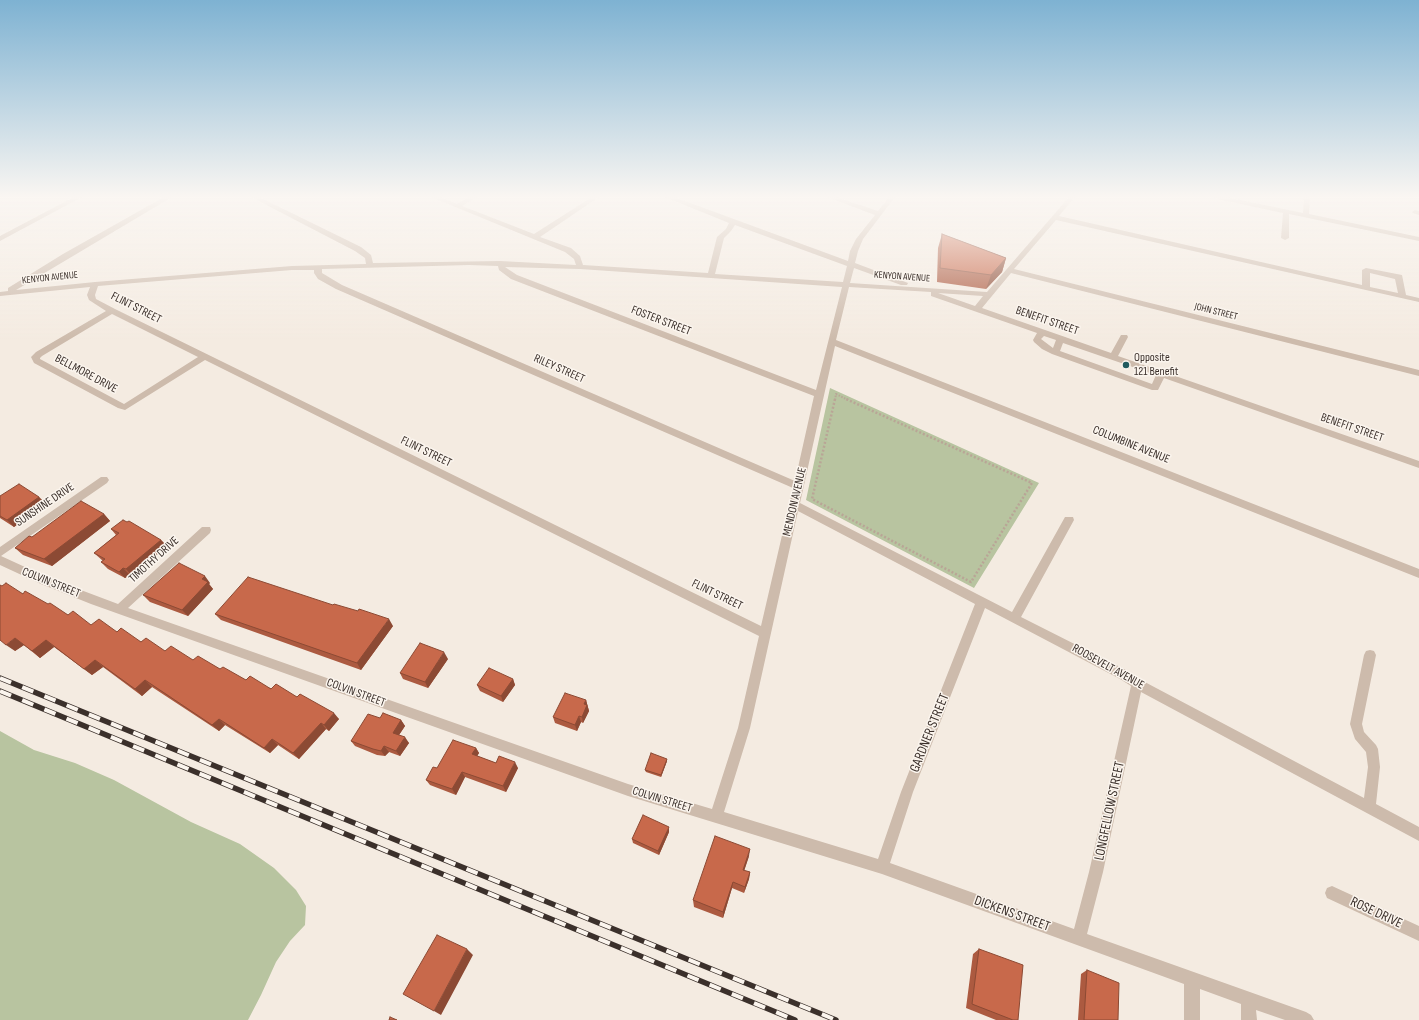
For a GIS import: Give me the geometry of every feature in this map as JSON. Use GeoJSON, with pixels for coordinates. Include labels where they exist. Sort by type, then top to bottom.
{"type":"FeatureCollection","features":[{"type":"Feature","properties":{"kind":"street"},"geometry":{"type":"LineString","coordinates":[[1,294],[19,286],[86,245]]}},
{"type":"Feature","properties":{"kind":"street"},"geometry":{"type":"LineString","coordinates":[[348,245],[364,253],[370,260],[370,265]]}},
{"type":"Feature","properties":{"kind":"street"},"geometry":{"type":"LineString","coordinates":[[552,245],[574,254],[579,261],[580,267]]}},
{"type":"Feature","properties":{"kind":"street"},"geometry":{"type":"LineString","coordinates":[[711,276],[720,245]]}},
{"type":"Feature","properties":{"kind":"street","name":"BENEFIT STREET"},"geometry":{"type":"LineString","coordinates":[[795,245],[1419,465]]}},
{"type":"Feature","properties":{"kind":"street","name":"MENDON AVENUE"},"geometry":{"type":"LineString","coordinates":[[716,816],[744,728],[819,395],[856,245]]}},
{"type":"Feature","properties":{"kind":"street"},"geometry":{"type":"LineString","coordinates":[[977,309],[1031,245]]}},
{"type":"Feature","properties":{"kind":"street"},"geometry":{"type":"LineString","coordinates":[[1175,245],[1419,300]]}},
{"type":"Feature","properties":{"kind":"street","name":"KENYON AVENUE"},"geometry":{"type":"LineString","coordinates":[[1,294],[95,284],[318,267],[500,264],[580,267],[918,288],[989,294]]}},
{"type":"Feature","properties":{"kind":"street","name":"FOSTER STREET"},"geometry":{"type":"LineString","coordinates":[[500,264],[502,268],[514,277],[819,395]]}},
{"type":"Feature","properties":{"kind":"street","name":"RILEY STREET"},"geometry":{"type":"LineString","coordinates":[[318,267],[318,273],[321,277],[339,287],[799,487]]}},
{"type":"Feature","properties":{"kind":"street","name":"JOHN STREET"},"geometry":{"type":"LineString","coordinates":[[1009,270],[1419,373]]}},
{"type":"Feature","properties":{"kind":"street"},"geometry":{"type":"LineString","coordinates":[[1366,288],[1366,270],[1399,277],[1402,296]]}},
{"type":"Feature","properties":{"kind":"street","name":"FLINT STREET"},"geometry":{"type":"LineString","coordinates":[[95,284],[91,290],[93,300],[112,311],[765,633]]}},
{"type":"Feature","properties":{"kind":"street","name":"BELLMORE DRIVE"},"geometry":{"type":"LineString","coordinates":[[112,311],[39,354],[35,357],[37,361],[125,407],[204,357]]}},
{"type":"Feature","properties":{"kind":"street"},"geometry":{"type":"LineString","coordinates":[[1042,332],[1037,340],[1045,347],[1055,352],[1155,388],[1161,374]]}},
{"type":"Feature","properties":{"kind":"street"},"geometry":{"type":"LineString","coordinates":[[1113,357],[1124,337]]}},
{"type":"Feature","properties":{"kind":"street"},"geometry":{"type":"LineString","coordinates":[[1055,352],[1061,339]]}},
{"type":"Feature","properties":{"kind":"street","name":"COLUMBINE AVENUE"},"geometry":{"type":"LineString","coordinates":[[833,342],[1419,574]]}},
{"type":"Feature","properties":{"kind":"street","name":"SUNSHINE DRIVE"},"geometry":{"type":"LineString","coordinates":[[0,552],[104,480]]}},
{"type":"Feature","properties":{"kind":"street","name":"ROOSEVELT AVENUE"},"geometry":{"type":"LineString","coordinates":[[794,505],[1124,675],[1137,684],[1419,834]]}},
{"type":"Feature","properties":{"kind":"street"},"geometry":{"type":"LineString","coordinates":[[1015,618],[1069,520]]}},
{"type":"Feature","properties":{"kind":"street","name":"TIMOTHY DRIVE"},"geometry":{"type":"LineString","coordinates":[[120,609],[206,530]]}},
{"type":"Feature","properties":{"kind":"street","name":"COLVIN STREET"},"geometry":{"type":"LineString","coordinates":[[0,560],[45,582],[120,609],[628,790],[716,816]]}},
{"type":"Feature","properties":{"kind":"street","name":"GARDNER STREET"},"geometry":{"type":"LineString","coordinates":[[882,867],[907,792],[982,601]]}},
{"type":"Feature","properties":{"kind":"street"},"geometry":{"type":"LineString","coordinates":[[1369,808],[1374,767],[1372,749],[1359,735],[1356,724],[1370,655]]}},
{"type":"Feature","properties":{"kind":"street","name":"LONGFELLOW STREET"},"geometry":{"type":"LineString","coordinates":[[1079,938],[1096,872],[1137,684]]}},
{"type":"Feature","properties":{"kind":"street","name":"DICKENS STREET"},"geometry":{"type":"LineString","coordinates":[[716,816],[882,867],[1306,1020]]}},
{"type":"Feature","properties":{"kind":"street","name":"ROSE DRIVE"},"geometry":{"type":"LineString","coordinates":[[1332,893],[1419,934]]}},
{"type":"Feature","properties":{"kind":"street"},"geometry":{"type":"LineString","coordinates":[[1192,979],[1192,1020]]}},
{"type":"Feature","properties":{"kind":"street"},"geometry":{"type":"LineString","coordinates":[[1248,999],[1249,1020]]}},
{"type":"Feature","properties":{"kind":"path"},"geometry":{"type":"LineString","coordinates":[[836,394],[1032,483],[971,582],[812,499],[836,394]]}},
{"type":"Feature","properties":{"kind":"green space"},"geometry":{"type":"Polygon","coordinates":[[[830,388],[1039,483],[974,588],[806,500],[830,388]]]}},
{"type":"Feature","properties":{"kind":"green space"},"geometry":{"type":"Polygon","coordinates":[[[0,731],[34,750],[75,763],[114,780],[191,822],[240,844],[274,868],[296,890],[306,906],[305,925],[290,941],[276,962],[248,1020],[0,1020],[0,731]]]}},
{"type":"Feature","properties":{"kind":"building"},"geometry":{"type":"Polygon","coordinates":[[[941,245],[970,245],[1006,258],[991,275],[940,268],[941,245]]]}},
{"type":"Feature","properties":{"kind":"building"},"geometry":{"type":"Polygon","coordinates":[[[19,484],[39,497],[7,520],[0,516],[0,496],[19,484]]]}},
{"type":"Feature","properties":{"kind":"building"},"geometry":{"type":"Polygon","coordinates":[[[81,501],[104,514],[44,559],[15,548],[29,536],[32,537],[81,501]]]}},
{"type":"Feature","properties":{"kind":"building"},"geometry":{"type":"Polygon","coordinates":[[[123,520],[127,522],[129,521],[161,540],[126,569],[123,568],[119,572],[101,562],[105,559],[94,553],[119,533],[111,529],[123,520]]]}},
{"type":"Feature","properties":{"kind":"building"},"geometry":{"type":"Polygon","coordinates":[[[179,563],[205,576],[202,579],[208,582],[182,610],[143,595],[179,563]]]}},
{"type":"Feature","properties":{"kind":"building"},"geometry":{"type":"Polygon","coordinates":[[[248,577],[333,605],[334,604],[358,611],[359,609],[389,619],[357,663],[215,614],[248,577]]]}},
{"type":"Feature","properties":{"kind":"building"},"geometry":{"type":"Polygon","coordinates":[[[6,583],[23,594],[25,591],[48,604],[50,603],[68,615],[73,611],[91,625],[99,619],[117,632],[121,628],[141,642],[146,638],[165,651],[171,646],[193,660],[198,656],[220,669],[223,667],[246,680],[250,676],[271,689],[276,684],[297,697],[300,694],[334,713],[324,725],[321,723],[293,753],[272,739],[264,748],[219,719],[212,725],[145,680],[135,689],[95,660],[84,669],[46,640],[32,651],[15,638],[6,645],[0,640],[0,585],[2,586],[6,583]]]}},
{"type":"Feature","properties":{"kind":"building"},"geometry":{"type":"Polygon","coordinates":[[[420,643],[444,652],[425,682],[400,673],[420,643]]]}},
{"type":"Feature","properties":{"kind":"building"},"geometry":{"type":"Polygon","coordinates":[[[489,668],[513,679],[501,696],[477,685],[489,668]]]}},
{"type":"Feature","properties":{"kind":"building"},"geometry":{"type":"Polygon","coordinates":[[[565,693],[586,700],[584,704],[587,705],[582,717],[579,716],[575,725],[553,717],[565,693]]]}},
{"type":"Feature","properties":{"kind":"building"},"geometry":{"type":"Polygon","coordinates":[[[383,713],[401,720],[393,733],[405,737],[396,751],[384,746],[381,751],[351,741],[368,714],[380,718],[383,713]]]}},
{"type":"Feature","properties":{"kind":"building"},"geometry":{"type":"Polygon","coordinates":[[[453,740],[476,748],[472,754],[496,763],[499,756],[515,762],[503,786],[462,772],[452,789],[426,780],[433,767],[437,768],[453,740]]]}},
{"type":"Feature","properties":{"kind":"building"},"geometry":{"type":"Polygon","coordinates":[[[651,753],[667,759],[661,775],[645,770],[651,753]]]}},
{"type":"Feature","properties":{"kind":"building"},"geometry":{"type":"Polygon","coordinates":[[[643,815],[669,827],[658,851],[632,839],[643,815]]]}},
{"type":"Feature","properties":{"kind":"building"},"geometry":{"type":"Polygon","coordinates":[[[715,836],[750,849],[743,870],[750,872],[745,887],[733,882],[723,912],[693,900],[715,836]]]}},
{"type":"Feature","properties":{"kind":"building"},"geometry":{"type":"Polygon","coordinates":[[[437,935],[467,949],[434,1011],[403,994],[437,935]]]}},
{"type":"Feature","properties":{"kind":"building"},"geometry":{"type":"Polygon","coordinates":[[[979,949],[1023,965],[1018,1020],[1013,1020],[972,1004],[979,949]]]}},
{"type":"Feature","properties":{"kind":"building"},"geometry":{"type":"Polygon","coordinates":[[[1087,970],[1119,983],[1118,1020],[1084,1020],[1087,970]]]}},
{"type":"Feature","properties":{"kind":"building"},"geometry":{"type":"Polygon","coordinates":[[[390,1017],[397,1020],[389,1020],[390,1017]]]}},
{"type":"Feature","properties":{"kind":"railway"},"geometry":{"type":"LineString","coordinates":[[0,678],[836,1020]]}},
{"type":"Feature","properties":{"kind":"railway"},"geometry":{"type":"LineString","coordinates":[[0,691],[795,1020]]}},
{"type":"Feature","properties":{"kind":"place","name":"Opposite 121 Benefit"},"geometry":{"type":"Point","coordinates":[1126,365]}}]}
